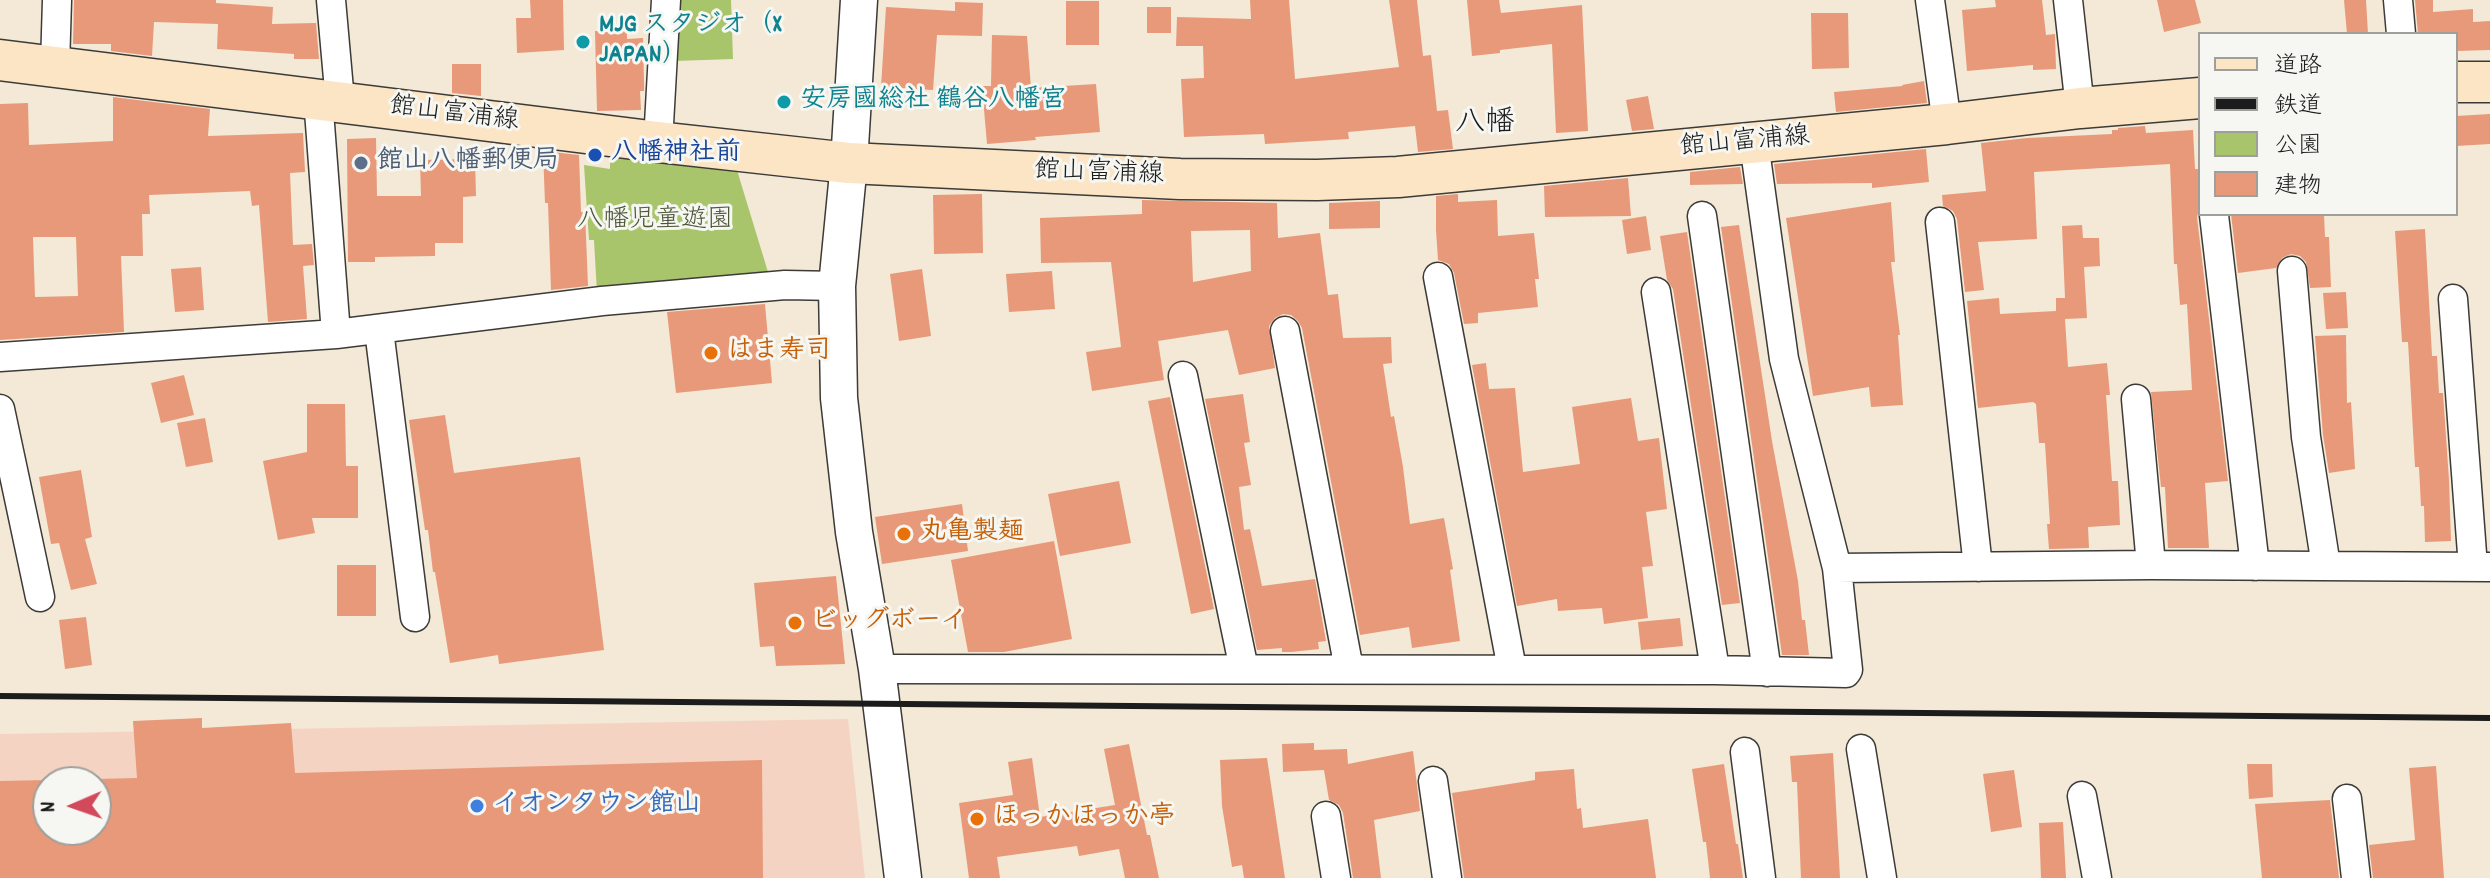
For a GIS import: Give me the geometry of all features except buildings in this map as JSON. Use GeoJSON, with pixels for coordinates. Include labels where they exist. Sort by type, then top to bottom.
{"type":"FeatureCollection","features":[{"type":"Feature","properties":{"kind":"main road","name":"館山富浦線"},"geometry":{"type":"LineString","coordinates":[[0,60],[849,163],[1180,179],[1398,177],[2198,98]]}},
{"type":"Feature","properties":{"kind":"main road"},"geometry":{"type":"LineString","coordinates":[[2458,82],[2490,82]]}},
{"type":"Feature","properties":{"kind":"street"},"geometry":{"type":"LineString","coordinates":[[55,66],[57,0]]}},
{"type":"Feature","properties":{"kind":"street"},"geometry":{"type":"LineString","coordinates":[[331,0],[329,100],[336,334]]}},
{"type":"Feature","properties":{"kind":"street"},"geometry":{"type":"LineString","coordinates":[[658,142],[666,0]]}},
{"type":"Feature","properties":{"kind":"street"},"geometry":{"type":"LineString","coordinates":[[859,0],[849,163],[837,286],[839,398],[854,532],[877,669],[903,878]]}},
{"type":"Feature","properties":{"kind":"street"},"geometry":{"type":"LineString","coordinates":[[1930,0],[1947,124]]}},
{"type":"Feature","properties":{"kind":"street"},"geometry":{"type":"LineString","coordinates":[[2068,0],[2080,108]]}},
{"type":"Feature","properties":{"kind":"street"},"geometry":{"type":"LineString","coordinates":[[2398,0],[2401,32]]}},
{"type":"Feature","properties":{"kind":"street"},"geometry":{"type":"LineString","coordinates":[[877,669],[1512,669],[1846,673],[1837,568],[1784,359],[1754,143]]}},
{"type":"Feature","properties":{"kind":"street"},"geometry":{"type":"LineString","coordinates":[[1702,216],[1767,672]]}},
{"type":"Feature","properties":{"kind":"street"},"geometry":{"type":"LineString","coordinates":[[2214,216],[2255,566]]}},
{"type":"Feature","properties":{"kind":"street"},"geometry":{"type":"LineString","coordinates":[[1940,222],[1978,567]]}},
{"type":"Feature","properties":{"kind":"street"},"geometry":{"type":"LineString","coordinates":[[2292,271],[2306,437],[2326,566]]}},
{"type":"Feature","properties":{"kind":"street"},"geometry":{"type":"LineString","coordinates":[[1438,277],[1512,669]]}},
{"type":"Feature","properties":{"kind":"street"},"geometry":{"type":"LineString","coordinates":[[0,357],[336,334],[602,301],[785,285],[837,286]]}},
{"type":"Feature","properties":{"kind":"street"},"geometry":{"type":"LineString","coordinates":[[1656,292],[1715,670]]}},
{"type":"Feature","properties":{"kind":"street"},"geometry":{"type":"LineString","coordinates":[[1837,568],[2151,565],[2481,567],[2453,299]]}},
{"type":"Feature","properties":{"kind":"street"},"geometry":{"type":"LineString","coordinates":[[379,330],[415,617]]}},
{"type":"Feature","properties":{"kind":"street"},"geometry":{"type":"LineString","coordinates":[[1285,331],[1349,669]]}},
{"type":"Feature","properties":{"kind":"street"},"geometry":{"type":"LineString","coordinates":[[1183,376],[1244,669]]}},
{"type":"Feature","properties":{"kind":"street"},"geometry":{"type":"LineString","coordinates":[[2136,399],[2151,565]]}},
{"type":"Feature","properties":{"kind":"street"},"geometry":{"type":"LineString","coordinates":[[0,409],[40,597]]}},
{"type":"Feature","properties":{"kind":"street"},"geometry":{"type":"LineString","coordinates":[[1861,749],[1882,878]]}},
{"type":"Feature","properties":{"kind":"street"},"geometry":{"type":"LineString","coordinates":[[1745,752],[1761,878]]}},
{"type":"Feature","properties":{"kind":"street"},"geometry":{"type":"LineString","coordinates":[[1433,781],[1447,878]]}},
{"type":"Feature","properties":{"kind":"street"},"geometry":{"type":"LineString","coordinates":[[2082,796],[2097,878]]}},
{"type":"Feature","properties":{"kind":"street"},"geometry":{"type":"LineString","coordinates":[[2347,799],[2356,878]]}},
{"type":"Feature","properties":{"kind":"street"},"geometry":{"type":"LineString","coordinates":[[1326,816],[1336,878]]}},
{"type":"Feature","properties":{"kind":"shaded area","name":"イオンタウン館山"},"geometry":{"type":"Polygon","coordinates":[[[848,719],[865,878],[0,878],[0,734],[848,719]]]}},
{"type":"Feature","properties":{"kind":"green space"},"geometry":{"type":"Polygon","coordinates":[[[678,0],[731,0],[733,59],[674,61],[678,0]]]}},
{"type":"Feature","properties":{"kind":"green space","name":"八幡児童遊園"},"geometry":{"type":"Polygon","coordinates":[[[610,152],[736,167],[768,272],[597,293],[594,240],[589,240],[584,165],[610,169],[610,152]]]}},
{"type":"Feature","properties":{"kind":"railway"},"geometry":{"type":"LineString","coordinates":[[0,696],[2490,718]]}},
{"type":"Feature","properties":{"kind":"place","name":"MJG スタジオ（X JAPAN）"},"geometry":{"type":"Point","coordinates":[583,42]}},
{"type":"Feature","properties":{"kind":"place","name":"安房國総社 鶴谷八幡宮"},"geometry":{"type":"Point","coordinates":[784,102]}},
{"type":"Feature","properties":{"kind":"place","name":"八幡神社前"},"geometry":{"type":"Point","coordinates":[595,155]}},
{"type":"Feature","properties":{"kind":"place","name":"館山八幡郵便局"},"geometry":{"type":"Point","coordinates":[361,163]}},
{"type":"Feature","properties":{"kind":"place","name":"はま寿司"},"geometry":{"type":"Point","coordinates":[711,353]}},
{"type":"Feature","properties":{"kind":"place","name":"丸亀製麺"},"geometry":{"type":"Point","coordinates":[904,534]}},
{"type":"Feature","properties":{"kind":"place","name":"ビッグボーイ"},"geometry":{"type":"Point","coordinates":[795,623]}},
{"type":"Feature","properties":{"kind":"place","name":"イオンタウン館山"},"geometry":{"type":"Point","coordinates":[477,806]}},
{"type":"Feature","properties":{"kind":"place","name":"ほっかほっか亭"},"geometry":{"type":"Point","coordinates":[977,819]}},
{"type":"Feature","properties":{"kind":"district","name":"八幡"},"geometry":{"type":"Point","coordinates":[1485,126]}}]}
